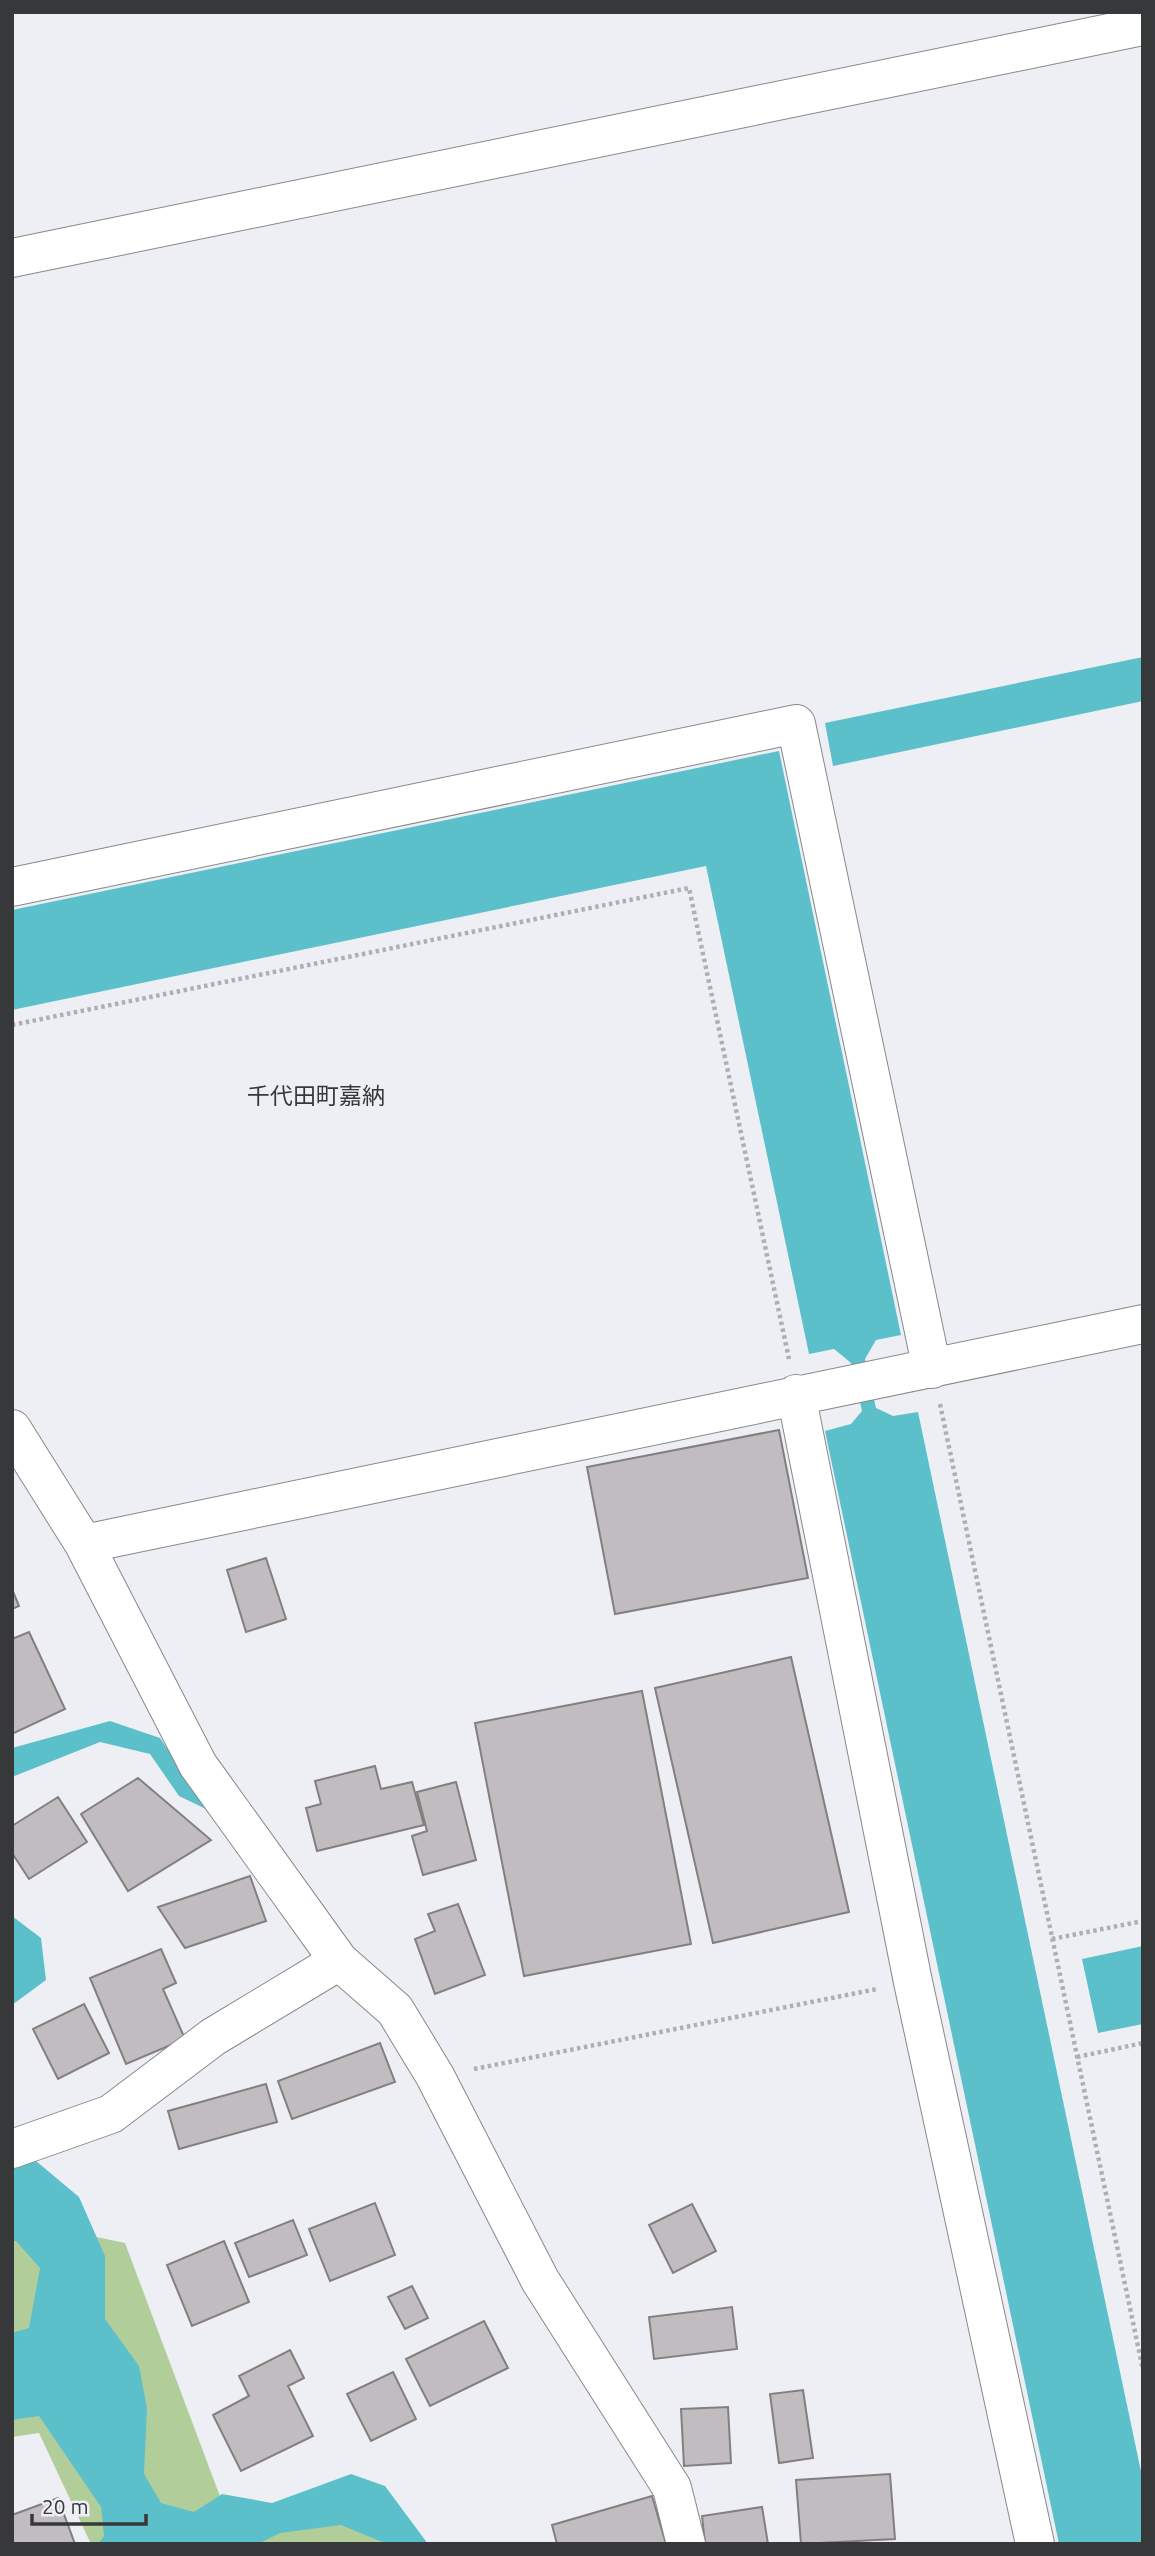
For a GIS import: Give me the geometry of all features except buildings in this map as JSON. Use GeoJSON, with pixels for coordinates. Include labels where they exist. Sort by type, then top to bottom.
{"type":"FeatureCollection","features":[{"type":"Feature","properties":{"kind":"street"},"geometry":{"type":"LineString","coordinates":[[12,258],[1143,26]]}},
{"type":"Feature","properties":{"kind":"street"},"geometry":{"type":"LineString","coordinates":[[12,887],[796,724],[932,1369]]}},
{"type":"Feature","properties":{"kind":"street"},"geometry":{"type":"LineString","coordinates":[[84,1544],[1143,1324]]}},
{"type":"Feature","properties":{"kind":"street"},"geometry":{"type":"LineString","coordinates":[[796,1394],[913,1982],[1035,2544]]}},
{"type":"Feature","properties":{"kind":"street"},"geometry":{"type":"LineString","coordinates":[[12,1429],[84,1544],[198,1765],[340,1961],[395,2010],[435,2076],[540,2280],[672,2488],[686,2544]]}},
{"type":"Feature","properties":{"kind":"street"},"geometry":{"type":"LineString","coordinates":[[12,2149],[111,2114],[212,2038],[340,1961]]}},
{"type":"Feature","properties":{"kind":"path"},"geometry":{"type":"LineString","coordinates":[[12,1025],[689,888],[796,1394]]}},
{"type":"Feature","properties":{"kind":"path"},"geometry":{"type":"LineString","coordinates":[[932,1369],[1143,2370]]}},
{"type":"Feature","properties":{"kind":"path"},"geometry":{"type":"LineString","coordinates":[[1052,1939],[1143,1921]]}},
{"type":"Feature","properties":{"kind":"path"},"geometry":{"type":"LineString","coordinates":[[435,2076],[913,1982]]}},
{"type":"Feature","properties":{"kind":"path"},"geometry":{"type":"LineString","coordinates":[[1077,2056],[1143,2043]]}},
{"type":"Feature","properties":{"kind":"green space"},"geometry":{"type":"Polygon","coordinates":[[[12,2173],[24,2222],[125,2243],[227,2515],[390,2517],[404,2544],[91,2544],[39,2433],[12,2437],[12,2173]]]}},
{"type":"Feature","properties":{"kind":"water"},"geometry":{"type":"Polygon","coordinates":[[[1143,657],[1143,701],[833,766],[825,723],[1143,657]]]}},
{"type":"Feature","properties":{"kind":"water"},"geometry":{"type":"Polygon","coordinates":[[[779,751],[901,1335],[876,1340],[865,1359],[876,1408],[893,1416],[918,1412],[1143,2481],[1143,2544],[1059,2544],[825,1431],[851,1424],[862,1411],[851,1363],[834,1349],[809,1354],[706,866],[12,1010],[12,910],[779,751]]]}},
{"type":"Feature","properties":{"kind":"water"},"geometry":{"type":"Polygon","coordinates":[[[110,1721],[160,1738],[208,1810],[179,1796],[150,1754],[100,1742],[12,1777],[12,1748],[110,1721]]]}},
{"type":"Feature","properties":{"kind":"water"},"geometry":{"type":"Polygon","coordinates":[[[12,1916],[41,1938],[46,1980],[12,2005],[12,1916]]]}},
{"type":"Feature","properties":{"kind":"water"},"geometry":{"type":"Polygon","coordinates":[[[1143,1946],[1143,2024],[1098,2033],[1082,1959],[1143,1946]]]}},
{"type":"Feature","properties":{"kind":"water"},"geometry":{"type":"Polygon","coordinates":[[[30,2156],[79,2197],[105,2256],[105,2319],[139,2366],[147,2408],[144,2474],[161,2503],[194,2512],[222,2494],[272,2503],[351,2474],[385,2486],[428,2544],[387,2544],[341,2525],[280,2533],[258,2544],[98,2544],[104,2536],[101,2507],[39,2416],[12,2420],[12,2333],[29,2328],[40,2268],[16,2241],[12,2241],[12,2160],[30,2156]]]}},
{"type":"Feature","properties":{"kind":"district","name":"千代田町嘉納"},"geometry":{"type":"Point","coordinates":[316,1096]}}]}
